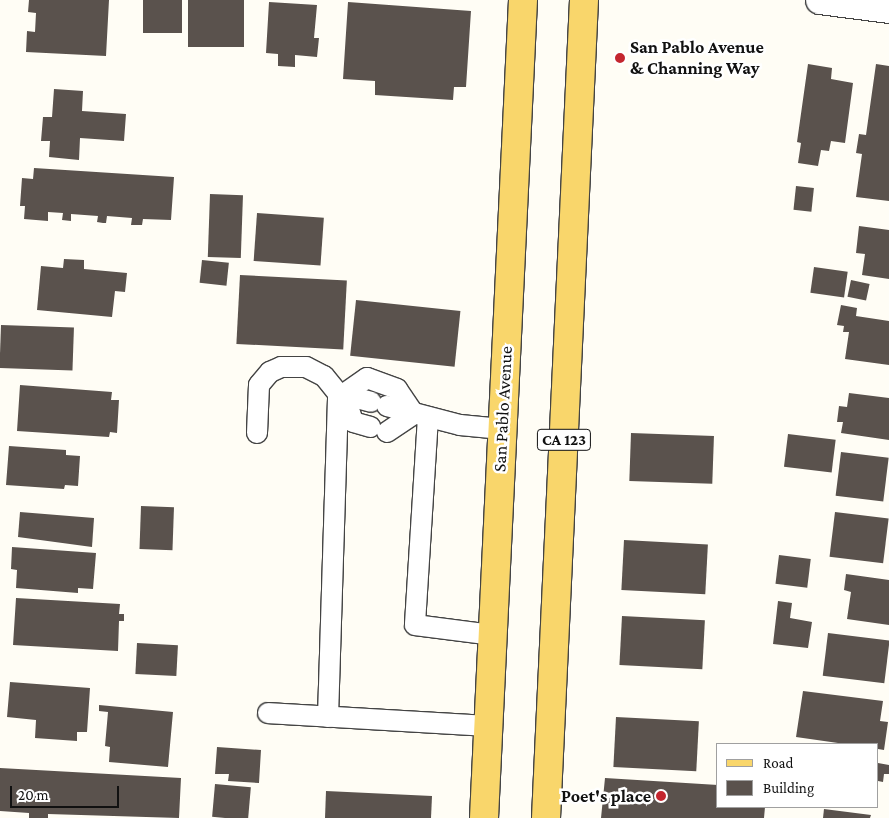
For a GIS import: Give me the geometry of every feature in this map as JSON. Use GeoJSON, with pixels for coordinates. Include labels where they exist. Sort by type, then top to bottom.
{"type":"FeatureCollection","features":[{"type":"Feature","properties":{"kind":"main road","name":"San Pablo Avenue"},"geometry":{"type":"LineString","coordinates":[[484,818],[523,0]]}},
{"type":"Feature","properties":{"kind":"main road","name":"CA 123"},"geometry":{"type":"LineString","coordinates":[[546,818],[584,0]]}},
{"type":"Feature","properties":{"kind":"street"},"geometry":{"type":"LineString","coordinates":[[820,0],[889,9]]}},
{"type":"Feature","properties":{"kind":"lane"},"geometry":{"type":"LineString","coordinates":[[257,433],[259,385],[270,372],[281,367],[306,367],[324,376],[341,394],[353,422],[378,429],[421,416]]}},
{"type":"Feature","properties":{"kind":"lane"},"geometry":{"type":"LineString","coordinates":[[341,394],[366,378],[396,389],[421,416],[415,625],[493,635]]}},
{"type":"Feature","properties":{"kind":"lane"},"geometry":{"type":"LineString","coordinates":[[341,394],[460,425],[502,429]]}},
{"type":"Feature","properties":{"kind":"lane"},"geometry":{"type":"LineString","coordinates":[[328,717],[341,394]]}},
{"type":"Feature","properties":{"kind":"lane"},"geometry":{"type":"LineString","coordinates":[[268,714],[488,726]]}},
{"type":"Feature","properties":{"kind":"building"},"geometry":{"type":"Polygon","coordinates":[[[29,0],[109,0],[106,56],[26,52],[27,31],[35,32],[36,13],[28,12],[29,0]]]}},
{"type":"Feature","properties":{"kind":"building"},"geometry":{"type":"Polygon","coordinates":[[[143,0],[182,0],[182,33],[143,33],[143,0]]]}},
{"type":"Feature","properties":{"kind":"building"},"geometry":{"type":"Polygon","coordinates":[[[188,0],[244,0],[244,47],[188,47],[188,0]]]}},
{"type":"Feature","properties":{"kind":"building"},"geometry":{"type":"Polygon","coordinates":[[[269,2],[317,5],[314,38],[319,38],[317,57],[295,55],[295,67],[278,66],[278,54],[266,53],[269,2]]]}},
{"type":"Feature","properties":{"kind":"building"},"geometry":{"type":"Polygon","coordinates":[[[348,2],[471,11],[466,87],[454,87],[453,100],[375,95],[375,81],[343,79],[348,2]]]}},
{"type":"Feature","properties":{"kind":"building"},"geometry":{"type":"Polygon","coordinates":[[[808,64],[832,68],[831,79],[853,83],[845,143],[831,141],[829,151],[821,150],[818,166],[798,163],[801,143],[797,142],[808,64]]]}},
{"type":"Feature","properties":{"kind":"building"},"geometry":{"type":"Polygon","coordinates":[[[876,64],[889,66],[889,201],[856,197],[862,154],[856,153],[859,134],[866,135],[876,64]]]}},
{"type":"Feature","properties":{"kind":"building"},"geometry":{"type":"Polygon","coordinates":[[[54,89],[83,91],[82,111],[126,114],[124,141],[80,138],[79,160],[49,157],[50,141],[41,141],[43,117],[52,117],[54,89]]]}},
{"type":"Feature","properties":{"kind":"building"},"geometry":{"type":"Polygon","coordinates":[[[34,168],[174,177],[171,220],[143,219],[142,225],[131,225],[132,218],[107,216],[106,223],[103,223],[97,222],[98,216],[71,214],[71,221],[62,220],[63,213],[48,212],[48,221],[24,219],[25,206],[20,206],[22,178],[33,179],[34,168]]]}},
{"type":"Feature","properties":{"kind":"building"},"geometry":{"type":"Polygon","coordinates":[[[796,186],[814,188],[811,212],[793,210],[796,186]]]}},
{"type":"Feature","properties":{"kind":"building"},"geometry":{"type":"Polygon","coordinates":[[[210,194],[243,195],[241,258],[208,257],[210,194]]]}},
{"type":"Feature","properties":{"kind":"building"},"geometry":{"type":"Polygon","coordinates":[[[257,213],[324,218],[320,266],[254,261],[257,213]]]}},
{"type":"Feature","properties":{"kind":"building"},"geometry":{"type":"Polygon","coordinates":[[[859,226],[889,230],[889,279],[862,275],[865,254],[856,253],[859,226]]]}},
{"type":"Feature","properties":{"kind":"building"},"geometry":{"type":"Polygon","coordinates":[[[64,259],[84,260],[84,269],[127,273],[125,292],[115,291],[112,317],[37,310],[41,266],[63,268],[64,259]]]}},
{"type":"Feature","properties":{"kind":"building"},"geometry":{"type":"Polygon","coordinates":[[[202,260],[229,263],[226,286],[200,283],[202,260]]]}},
{"type":"Feature","properties":{"kind":"building"},"geometry":{"type":"Polygon","coordinates":[[[814,267],[848,272],[844,297],[810,293],[814,267]]]}},
{"type":"Feature","properties":{"kind":"building"},"geometry":{"type":"Polygon","coordinates":[[[240,275],[347,281],[343,350],[236,344],[240,275]]]}},
{"type":"Feature","properties":{"kind":"building"},"geometry":{"type":"Polygon","coordinates":[[[851,280],[870,284],[866,301],[847,297],[851,280]]]}},
{"type":"Feature","properties":{"kind":"building"},"geometry":{"type":"Polygon","coordinates":[[[356,300],[460,311],[455,367],[350,356],[356,300]]]}},
{"type":"Feature","properties":{"kind":"building"},"geometry":{"type":"Polygon","coordinates":[[[841,305],[857,308],[856,316],[889,321],[889,365],[845,359],[849,332],[843,332],[844,326],[837,325],[841,305]]]}},
{"type":"Feature","properties":{"kind":"building"},"geometry":{"type":"Polygon","coordinates":[[[1,325],[74,328],[72,371],[0,368],[1,325]]]}},
{"type":"Feature","properties":{"kind":"building"},"geometry":{"type":"Polygon","coordinates":[[[20,385],[112,392],[111,400],[119,400],[117,433],[110,432],[109,437],[17,431],[20,385]]]}},
{"type":"Feature","properties":{"kind":"building"},"geometry":{"type":"Polygon","coordinates":[[[849,393],[889,398],[889,440],[841,433],[843,422],[837,422],[839,406],[847,407],[849,393]]]}},
{"type":"Feature","properties":{"kind":"building"},"geometry":{"type":"Polygon","coordinates":[[[631,433],[714,436],[712,484],[629,481],[631,433]]]}},
{"type":"Feature","properties":{"kind":"building"},"geometry":{"type":"Polygon","coordinates":[[[788,434],[836,440],[832,473],[784,467],[788,434]]]}},
{"type":"Feature","properties":{"kind":"building"},"geometry":{"type":"Polygon","coordinates":[[[9,446],[66,450],[66,455],[80,456],[78,486],[65,485],[64,489],[6,485],[9,446]]]}},
{"type":"Feature","properties":{"kind":"building"},"geometry":{"type":"Polygon","coordinates":[[[841,452],[889,458],[883,502],[836,496],[841,452]]]}},
{"type":"Feature","properties":{"kind":"building"},"geometry":{"type":"Polygon","coordinates":[[[141,506],[174,507],[172,550],[139,549],[141,506]]]}},
{"type":"Feature","properties":{"kind":"building"},"geometry":{"type":"Polygon","coordinates":[[[20,512],[94,518],[92,547],[18,537],[20,512]]]}},
{"type":"Feature","properties":{"kind":"building"},"geometry":{"type":"Polygon","coordinates":[[[835,512],[889,519],[883,563],[830,557],[835,512]]]}},
{"type":"Feature","properties":{"kind":"building"},"geometry":{"type":"Polygon","coordinates":[[[624,540],[708,544],[705,594],[621,590],[624,540]]]}},
{"type":"Feature","properties":{"kind":"building"},"geometry":{"type":"Polygon","coordinates":[[[12,547],[96,553],[93,589],[78,588],[78,593],[16,588],[17,570],[11,569],[12,547]]]}},
{"type":"Feature","properties":{"kind":"building"},"geometry":{"type":"Polygon","coordinates":[[[779,555],[811,559],[807,588],[775,584],[779,555]]]}},
{"type":"Feature","properties":{"kind":"building"},"geometry":{"type":"Polygon","coordinates":[[[846,574],[889,580],[889,625],[847,619],[851,592],[844,590],[846,574]]]}},
{"type":"Feature","properties":{"kind":"building"},"geometry":{"type":"Polygon","coordinates":[[[16,598],[120,604],[119,614],[124,614],[124,621],[119,621],[118,651],[13,645],[16,598]]]}},
{"type":"Feature","properties":{"kind":"building"},"geometry":{"type":"Polygon","coordinates":[[[778,601],[792,603],[790,618],[812,622],[808,648],[773,644],[778,601]]]}},
{"type":"Feature","properties":{"kind":"building"},"geometry":{"type":"Polygon","coordinates":[[[622,616],[705,620],[702,669],[619,665],[622,616]]]}},
{"type":"Feature","properties":{"kind":"building"},"geometry":{"type":"Polygon","coordinates":[[[828,633],[889,640],[884,683],[823,676],[828,633]]]}},
{"type":"Feature","properties":{"kind":"building"},"geometry":{"type":"Polygon","coordinates":[[[137,643],[178,645],[176,676],[135,674],[137,643]]]}},
{"type":"Feature","properties":{"kind":"building"},"geometry":{"type":"Polygon","coordinates":[[[10,682],[90,688],[87,732],[77,732],[77,741],[35,738],[36,720],[7,717],[10,682]]]}},
{"type":"Feature","properties":{"kind":"building"},"geometry":{"type":"Polygon","coordinates":[[[803,691],[883,701],[880,721],[888,722],[884,750],[879,749],[879,743],[838,743],[796,737],[803,691]]]}},
{"type":"Feature","properties":{"kind":"building"},"geometry":{"type":"Polygon","coordinates":[[[99,705],[173,712],[168,767],[109,762],[110,747],[105,746],[108,712],[99,711],[99,705]]]}},
{"type":"Feature","properties":{"kind":"building"},"geometry":{"type":"Polygon","coordinates":[[[616,717],[699,721],[696,771],[613,767],[616,717]]]}},
{"type":"Feature","properties":{"kind":"building"},"geometry":{"type":"Polygon","coordinates":[[[217,747],[261,750],[259,783],[228,781],[229,774],[215,774],[217,747]]]}},
{"type":"Feature","properties":{"kind":"building"},"geometry":{"type":"Polygon","coordinates":[[[879,763],[889,765],[889,774],[884,774],[883,782],[879,781],[879,763]]]}},
{"type":"Feature","properties":{"kind":"building"},"geometry":{"type":"Polygon","coordinates":[[[0,768],[181,778],[179,818],[48,814],[48,818],[29,818],[29,813],[0,811],[0,768]]]}},
{"type":"Feature","properties":{"kind":"building","name":"Poet's place"},"geometry":{"type":"Polygon","coordinates":[[[605,778],[716,785],[716,808],[765,808],[764,818],[601,818],[605,778]]]}},
{"type":"Feature","properties":{"kind":"building"},"geometry":{"type":"Polygon","coordinates":[[[215,784],[251,787],[248,818],[212,817],[215,784]]]}},
{"type":"Feature","properties":{"kind":"building"},"geometry":{"type":"Polygon","coordinates":[[[326,791],[432,796],[431,818],[325,818],[326,791]]]}},
{"type":"Feature","properties":{"kind":"building"},"geometry":{"type":"Polygon","coordinates":[[[824,809],[871,815],[870,818],[823,818],[824,809]]]}},
{"type":"Feature","properties":{"kind":"place","name":"San Pablo Avenue & Channing Way"},"geometry":{"type":"Point","coordinates":[620,58]}},
{"type":"Feature","properties":{"kind":"place","name":"Poet's place"},"geometry":{"type":"Point","coordinates":[661,796]}}]}
